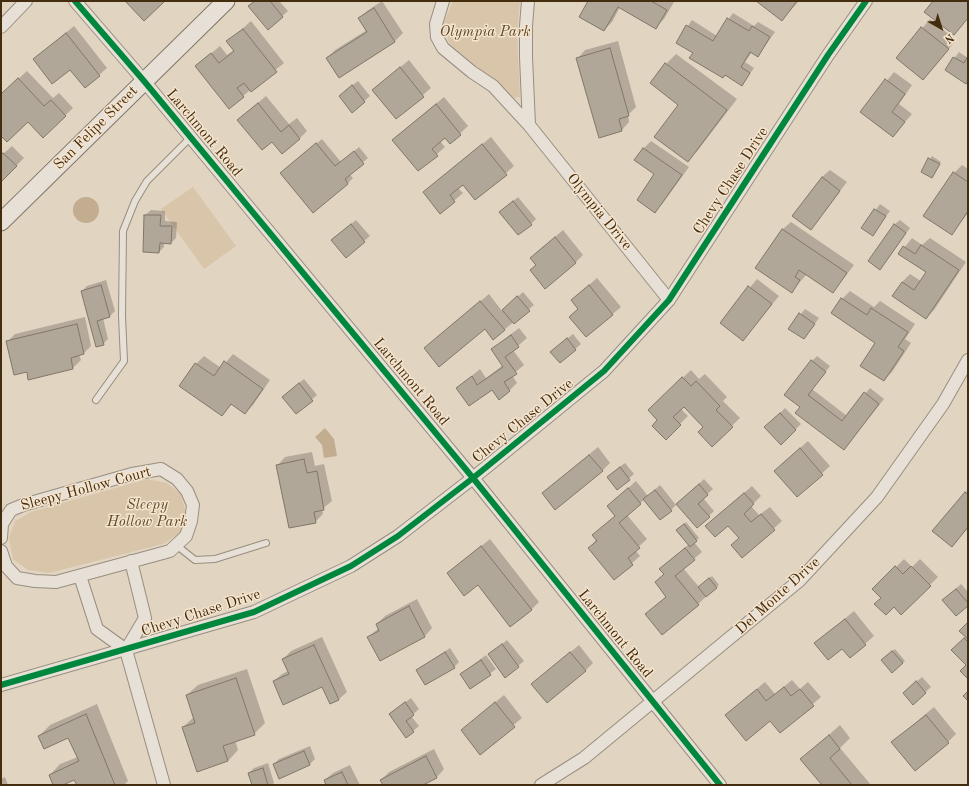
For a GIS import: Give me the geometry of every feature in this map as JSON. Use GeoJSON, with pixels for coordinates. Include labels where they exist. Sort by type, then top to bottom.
{"type":"FeatureCollection","features":[{"type":"Feature","properties":{"kind":"main road","name":"San Felipe Street"},"geometry":{"type":"LineString","coordinates":[[1,222],[226,1]]}},
{"type":"Feature","properties":{"kind":"street"},"geometry":{"type":"LineString","coordinates":[[1,27],[26,1]]}},
{"type":"Feature","properties":{"kind":"street","name":"Larchmont Road"},"geometry":{"type":"LineString","coordinates":[[75,1],[144,81],[473,478],[720,785]]}},
{"type":"Feature","properties":{"kind":"street","name":"Olympia Drive"},"geometry":{"type":"LineString","coordinates":[[443,1],[436,24],[437,37],[443,48],[472,72],[493,86],[529,124],[669,300]]}},
{"type":"Feature","properties":{"kind":"street"},"geometry":{"type":"LineString","coordinates":[[528,1],[526,57],[529,124]]}},
{"type":"Feature","properties":{"kind":"street","name":"Chevy Chase Drive"},"geometry":{"type":"LineString","coordinates":[[1,685],[254,612],[312,586],[351,566],[398,536],[473,478],[604,371],[669,300],[828,54],[866,1]]}},
{"type":"Feature","properties":{"kind":"street","name":"Del Monte Drive"},"geometry":{"type":"LineString","coordinates":[[541,785],[584,758],[653,703],[800,580],[877,497],[943,404],[968,360]]}},
{"type":"Feature","properties":{"kind":"street","name":"Sleepy Hollow Court"},"geometry":{"type":"LineString","coordinates":[[1,538],[2,524],[11,510],[17,507],[132,474],[161,469],[177,479],[187,491],[193,505],[191,521],[186,536],[170,551],[56,582],[17,578],[6,566],[1,551]]}},
{"type":"Feature","properties":{"kind":"street"},"geometry":{"type":"LineString","coordinates":[[126,650],[145,618],[131,561]]}},
{"type":"Feature","properties":{"kind":"street"},"geometry":{"type":"LineString","coordinates":[[80,576],[97,629],[126,650],[164,785]]}},
{"type":"Feature","properties":{"kind":"lane"},"geometry":{"type":"LineString","coordinates":[[96,400],[124,361],[122,316],[123,231],[135,201],[147,181],[191,138]]}},
{"type":"Feature","properties":{"kind":"lane"},"geometry":{"type":"LineString","coordinates":[[176,545],[195,560],[215,559],[266,543]]}},
{"type":"Feature","properties":{"kind":"green space","name":"Olympia Park"},"geometry":{"type":"Polygon","coordinates":[[[453,1],[520,1],[517,34],[520,97],[514,98],[449,43],[444,22],[453,1]]]}},
{"type":"Feature","properties":{"kind":"green space"},"geometry":{"type":"Polygon","coordinates":[[[193,187],[236,246],[204,269],[161,209],[193,187]]]}},
{"type":"Feature","properties":{"kind":"green space","name":"Sleepy Hollow Park"},"geometry":{"type":"Polygon","coordinates":[[[147,479],[167,483],[181,494],[186,514],[180,533],[163,544],[49,573],[28,570],[13,559],[9,538],[15,521],[31,512],[147,479]]]}},
{"type":"Feature","properties":{"kind":"shaded area"},"geometry":{"type":"Polygon","coordinates":[[[86,197],[95,201],[99,210],[95,219],[86,223],[77,219],[73,210],[77,201],[86,197]]]}},
{"type":"Feature","properties":{"kind":"shaded area"},"geometry":{"type":"Polygon","coordinates":[[[325,428],[334,439],[337,456],[324,458],[322,445],[315,437],[325,428]]]}},
{"type":"Feature","properties":{"kind":"building"},"geometry":{"type":"Polygon","coordinates":[[[125,1],[165,1],[144,21],[125,1]]]}},
{"type":"Feature","properties":{"kind":"building"},"geometry":{"type":"Polygon","coordinates":[[[255,1],[270,1],[283,17],[268,30],[248,6],[255,1]]]}},
{"type":"Feature","properties":{"kind":"building"},"geometry":{"type":"Polygon","coordinates":[[[588,1],[651,1],[667,10],[656,29],[618,7],[604,31],[579,17],[588,1]]]}},
{"type":"Feature","properties":{"kind":"building"},"geometry":{"type":"Polygon","coordinates":[[[756,1],[797,1],[782,21],[756,1]]]}},
{"type":"Feature","properties":{"kind":"building"},"geometry":{"type":"Polygon","coordinates":[[[933,1],[968,1],[968,18],[954,35],[924,12],[933,1]]]}},
{"type":"Feature","properties":{"kind":"building"},"geometry":{"type":"Polygon","coordinates":[[[374,8],[395,42],[339,78],[326,58],[367,32],[358,18],[374,8]]]}},
{"type":"Feature","properties":{"kind":"building"},"geometry":{"type":"Polygon","coordinates":[[[727,18],[749,31],[752,26],[770,37],[758,57],[750,52],[741,67],[750,73],[742,86],[725,75],[723,78],[689,58],[693,53],[676,43],[686,25],[713,41],[727,18]]]}},
{"type":"Feature","properties":{"kind":"building"},"geometry":{"type":"Polygon","coordinates":[[[921,27],[949,49],[923,80],[896,58],[921,27]]]}},
{"type":"Feature","properties":{"kind":"building"},"geometry":{"type":"Polygon","coordinates":[[[243,29],[277,72],[251,92],[244,83],[237,88],[244,97],[229,109],[195,66],[211,53],[219,63],[234,51],[226,41],[243,29]]]}},
{"type":"Feature","properties":{"kind":"building"},"geometry":{"type":"Polygon","coordinates":[[[66,33],[100,76],[85,88],[70,70],[52,84],[33,59],[66,33]]]}},
{"type":"Feature","properties":{"kind":"building"},"geometry":{"type":"Polygon","coordinates":[[[610,48],[629,116],[619,119],[622,131],[599,138],[576,58],[610,48]]]}},
{"type":"Feature","properties":{"kind":"building"},"geometry":{"type":"Polygon","coordinates":[[[968,56],[968,81],[966,84],[945,70],[953,57],[964,63],[968,56]]]}},
{"type":"Feature","properties":{"kind":"building"},"geometry":{"type":"Polygon","coordinates":[[[665,63],[727,110],[688,162],[654,137],[678,105],[650,83],[665,63]]]}},
{"type":"Feature","properties":{"kind":"building"},"geometry":{"type":"Polygon","coordinates":[[[400,67],[424,97],[396,119],[372,90],[400,67]]]}},
{"type":"Feature","properties":{"kind":"building"},"geometry":{"type":"Polygon","coordinates":[[[18,78],[44,106],[51,100],[66,116],[43,138],[28,122],[7,142],[1,136],[1,94],[18,78]]]}},
{"type":"Feature","properties":{"kind":"building"},"geometry":{"type":"Polygon","coordinates":[[[885,79],[905,94],[892,112],[905,122],[893,137],[860,112],[885,79]]]}},
{"type":"Feature","properties":{"kind":"building"},"geometry":{"type":"Polygon","coordinates":[[[352,85],[365,102],[352,113],[339,96],[352,85]]]}},
{"type":"Feature","properties":{"kind":"building"},"geometry":{"type":"Polygon","coordinates":[[[258,103],[281,132],[289,125],[300,139],[282,154],[272,142],[262,150],[237,120],[258,103]]]}},
{"type":"Feature","properties":{"kind":"building"},"geometry":{"type":"Polygon","coordinates":[[[436,104],[461,135],[450,144],[445,138],[432,149],[438,156],[418,171],[392,140],[436,104]]]}},
{"type":"Feature","properties":{"kind":"building"},"geometry":{"type":"Polygon","coordinates":[[[316,143],[335,166],[354,151],[364,164],[345,179],[348,184],[313,213],[280,173],[316,143]]]}},
{"type":"Feature","properties":{"kind":"building"},"geometry":{"type":"Polygon","coordinates":[[[482,144],[507,175],[475,200],[463,185],[450,195],[455,202],[440,214],[423,192],[482,144]]]}},
{"type":"Feature","properties":{"kind":"building"},"geometry":{"type":"Polygon","coordinates":[[[643,148],[682,175],[655,213],[637,200],[654,174],[634,160],[643,148]]]}},
{"type":"Feature","properties":{"kind":"building"},"geometry":{"type":"Polygon","coordinates":[[[3,153],[17,166],[1,182],[1,155],[3,153]]]}},
{"type":"Feature","properties":{"kind":"building"},"geometry":{"type":"Polygon","coordinates":[[[928,158],[940,164],[932,178],[921,172],[928,158]]]}},
{"type":"Feature","properties":{"kind":"building"},"geometry":{"type":"Polygon","coordinates":[[[953,172],[968,182],[968,211],[952,235],[923,216],[953,172]]]}},
{"type":"Feature","properties":{"kind":"building"},"geometry":{"type":"Polygon","coordinates":[[[822,177],[840,191],[811,230],[792,216],[822,177]]]}},
{"type":"Feature","properties":{"kind":"building"},"geometry":{"type":"Polygon","coordinates":[[[513,201],[532,225],[518,235],[499,212],[513,201]]]}},
{"type":"Feature","properties":{"kind":"building"},"geometry":{"type":"Polygon","coordinates":[[[874,209],[886,216],[873,236],[861,228],[874,209]]]}},
{"type":"Feature","properties":{"kind":"building"},"geometry":{"type":"Polygon","coordinates":[[[144,215],[161,215],[160,226],[172,226],[171,244],[160,243],[159,253],[143,252],[144,215]]]}},
{"type":"Feature","properties":{"kind":"building"},"geometry":{"type":"Polygon","coordinates":[[[351,224],[365,242],[346,258],[331,240],[351,224]]]}},
{"type":"Feature","properties":{"kind":"building"},"geometry":{"type":"Polygon","coordinates":[[[894,224],[906,233],[880,270],[868,261],[894,224]]]}},
{"type":"Feature","properties":{"kind":"building"},"geometry":{"type":"Polygon","coordinates":[[[782,229],[847,273],[833,293],[799,270],[795,277],[800,280],[792,293],[755,268],[782,229]]]}},
{"type":"Feature","properties":{"kind":"building"},"geometry":{"type":"Polygon","coordinates":[[[555,237],[576,263],[545,289],[530,270],[536,265],[530,258],[555,237]]]}},
{"type":"Feature","properties":{"kind":"building"},"geometry":{"type":"Polygon","coordinates":[[[921,245],[959,270],[926,319],[892,296],[902,282],[914,290],[926,272],[898,254],[903,246],[915,254],[921,245]]]}},
{"type":"Feature","properties":{"kind":"building"},"geometry":{"type":"Polygon","coordinates":[[[101,285],[110,317],[97,321],[104,345],[96,347],[81,291],[101,285]]]}},
{"type":"Feature","properties":{"kind":"building"},"geometry":{"type":"Polygon","coordinates":[[[589,285],[613,315],[586,337],[569,317],[578,309],[571,300],[589,285]]]}},
{"type":"Feature","properties":{"kind":"building"},"geometry":{"type":"Polygon","coordinates":[[[748,286],[772,304],[743,341],[720,323],[748,286]]]}},
{"type":"Feature","properties":{"kind":"building"},"geometry":{"type":"Polygon","coordinates":[[[517,296],[530,311],[514,324],[502,310],[517,296]]]}},
{"type":"Feature","properties":{"kind":"building"},"geometry":{"type":"Polygon","coordinates":[[[841,298],[867,315],[871,308],[908,332],[898,347],[904,351],[884,381],[860,366],[875,343],[831,313],[841,298]]]}},
{"type":"Feature","properties":{"kind":"building"},"geometry":{"type":"Polygon","coordinates":[[[480,301],[505,330],[493,340],[485,329],[439,367],[424,348],[480,301]]]}},
{"type":"Feature","properties":{"kind":"building"},"geometry":{"type":"Polygon","coordinates":[[[799,313],[815,324],[804,339],[788,329],[799,313]]]}},
{"type":"Feature","properties":{"kind":"building"},"geometry":{"type":"Polygon","coordinates":[[[77,324],[84,354],[71,358],[73,369],[28,380],[27,372],[14,375],[6,341],[77,324]]]}},
{"type":"Feature","properties":{"kind":"building"},"geometry":{"type":"Polygon","coordinates":[[[511,335],[519,347],[505,357],[517,374],[504,382],[510,391],[499,400],[492,390],[469,406],[456,388],[472,376],[477,385],[503,367],[491,349],[511,335]]]}},
{"type":"Feature","properties":{"kind":"building"},"geometry":{"type":"Polygon","coordinates":[[[567,338],[576,350],[560,363],[550,352],[567,338]]]}},
{"type":"Feature","properties":{"kind":"building"},"geometry":{"type":"Polygon","coordinates":[[[811,360],[826,372],[808,395],[842,421],[864,392],[879,404],[844,450],[795,413],[800,407],[784,395],[811,360]]]}},
{"type":"Feature","properties":{"kind":"building"},"geometry":{"type":"Polygon","coordinates":[[[224,361],[263,389],[245,414],[231,404],[222,416],[179,386],[195,363],[214,376],[224,361]]]}},
{"type":"Feature","properties":{"kind":"building"},"geometry":{"type":"Polygon","coordinates":[[[682,377],[691,386],[696,381],[720,406],[716,410],[733,427],[712,447],[698,432],[703,427],[684,407],[673,417],[681,425],[666,440],[652,426],[657,420],[648,410],[682,377]]]}},
{"type":"Feature","properties":{"kind":"building"},"geometry":{"type":"Polygon","coordinates":[[[299,383],[313,401],[296,414],[282,397],[299,383]]]}},
{"type":"Feature","properties":{"kind":"building"},"geometry":{"type":"Polygon","coordinates":[[[780,413],[796,430],[781,445],[764,427],[780,413]]]}},
{"type":"Feature","properties":{"kind":"building"},"geometry":{"type":"Polygon","coordinates":[[[800,448],[823,475],[797,497],[774,471],[800,448]]]}},
{"type":"Feature","properties":{"kind":"building"},"geometry":{"type":"Polygon","coordinates":[[[589,455],[603,471],[555,510],[542,493],[589,455]]]}},
{"type":"Feature","properties":{"kind":"building"},"geometry":{"type":"Polygon","coordinates":[[[304,459],[307,473],[317,471],[324,510],[314,512],[316,523],[289,528],[276,465],[304,459]]]}},
{"type":"Feature","properties":{"kind":"building"},"geometry":{"type":"Polygon","coordinates":[[[620,467],[630,480],[617,490],[607,477],[620,467]]]}},
{"type":"Feature","properties":{"kind":"building"},"geometry":{"type":"Polygon","coordinates":[[[699,484],[708,495],[698,504],[710,517],[697,528],[676,504],[699,484]]]}},
{"type":"Feature","properties":{"kind":"building"},"geometry":{"type":"Polygon","coordinates":[[[628,488],[641,504],[619,523],[640,548],[628,558],[633,565],[614,580],[588,548],[597,541],[592,535],[615,516],[607,506],[628,488]]]}},
{"type":"Feature","properties":{"kind":"building"},"geometry":{"type":"Polygon","coordinates":[[[655,490],[672,511],[660,520],[643,499],[655,490]]]}},
{"type":"Feature","properties":{"kind":"building"},"geometry":{"type":"Polygon","coordinates":[[[965,492],[968,495],[968,527],[952,547],[932,531],[965,492]]]}},
{"type":"Feature","properties":{"kind":"building"},"geometry":{"type":"Polygon","coordinates":[[[744,493],[754,504],[744,514],[751,522],[761,514],[775,530],[742,558],[731,545],[739,538],[728,526],[715,537],[705,526],[744,493]]]}},
{"type":"Feature","properties":{"kind":"building"},"geometry":{"type":"Polygon","coordinates":[[[684,524],[697,541],[690,547],[676,530],[684,524]]]}},
{"type":"Feature","properties":{"kind":"building"},"geometry":{"type":"Polygon","coordinates":[[[481,546],[532,610],[510,627],[478,585],[464,596],[447,573],[481,546]]]}},
{"type":"Feature","properties":{"kind":"building"},"geometry":{"type":"Polygon","coordinates":[[[685,548],[695,560],[675,576],[699,605],[662,635],[645,614],[666,597],[655,582],[664,574],[659,569],[685,548]]]}},
{"type":"Feature","properties":{"kind":"building"},"geometry":{"type":"Polygon","coordinates":[[[895,566],[903,574],[911,566],[931,586],[901,615],[894,607],[886,615],[874,604],[881,598],[872,589],[895,566]]]}},
{"type":"Feature","properties":{"kind":"building"},"geometry":{"type":"Polygon","coordinates":[[[709,578],[717,588],[706,597],[698,587],[709,578]]]}},
{"type":"Feature","properties":{"kind":"building"},"geometry":{"type":"Polygon","coordinates":[[[956,589],[968,603],[968,606],[956,616],[942,600],[956,589]]]}},
{"type":"Feature","properties":{"kind":"building"},"geometry":{"type":"Polygon","coordinates":[[[409,606],[425,637],[380,661],[367,637],[379,631],[376,624],[409,606]]]}},
{"type":"Feature","properties":{"kind":"building"},"geometry":{"type":"Polygon","coordinates":[[[845,619],[866,645],[850,658],[842,649],[828,660],[814,643],[845,619]]]}},
{"type":"Feature","properties":{"kind":"building"},"geometry":{"type":"Polygon","coordinates":[[[968,622],[968,639],[959,631],[968,622]]]}},
{"type":"Feature","properties":{"kind":"building"},"geometry":{"type":"Polygon","coordinates":[[[964,638],[968,642],[968,679],[960,671],[966,665],[951,650],[964,638]]]}},
{"type":"Feature","properties":{"kind":"building"},"geometry":{"type":"Polygon","coordinates":[[[502,644],[519,667],[505,678],[488,654],[502,644]]]}},
{"type":"Feature","properties":{"kind":"building"},"geometry":{"type":"Polygon","coordinates":[[[314,645],[339,700],[330,704],[322,687],[283,705],[273,681],[289,674],[282,659],[314,645]]]}},
{"type":"Feature","properties":{"kind":"building"},"geometry":{"type":"Polygon","coordinates":[[[892,651],[903,663],[892,673],[881,660],[892,651]]]}},
{"type":"Feature","properties":{"kind":"building"},"geometry":{"type":"Polygon","coordinates":[[[445,652],[455,668],[425,685],[416,670],[445,652]]]}},
{"type":"Feature","properties":{"kind":"building"},"geometry":{"type":"Polygon","coordinates":[[[570,652],[586,671],[547,703],[531,684],[570,652]]]}},
{"type":"Feature","properties":{"kind":"building"},"geometry":{"type":"Polygon","coordinates":[[[481,660],[491,675],[470,689],[460,674],[481,660]]]}},
{"type":"Feature","properties":{"kind":"building"},"geometry":{"type":"Polygon","coordinates":[[[236,678],[255,735],[223,746],[228,761],[197,772],[182,727],[195,723],[186,695],[236,678]]]}},
{"type":"Feature","properties":{"kind":"building"},"geometry":{"type":"Polygon","coordinates":[[[916,681],[926,693],[913,705],[903,693],[916,681]]]}},
{"type":"Feature","properties":{"kind":"building"},"geometry":{"type":"Polygon","coordinates":[[[784,687],[791,696],[800,689],[814,706],[780,733],[770,721],[746,741],[725,715],[757,689],[766,701],[784,687]]]}},
{"type":"Feature","properties":{"kind":"building"},"geometry":{"type":"Polygon","coordinates":[[[968,691],[968,701],[963,696],[968,691]]]}},
{"type":"Feature","properties":{"kind":"building"},"geometry":{"type":"Polygon","coordinates":[[[405,702],[414,715],[406,721],[414,732],[406,738],[389,714],[405,702]]]}},
{"type":"Feature","properties":{"kind":"building"},"geometry":{"type":"Polygon","coordinates":[[[495,702],[515,727],[480,755],[461,730],[495,702]]]}},
{"type":"Feature","properties":{"kind":"building"},"geometry":{"type":"Polygon","coordinates":[[[86,714],[115,785],[77,785],[74,780],[63,785],[53,785],[49,775],[79,761],[68,738],[44,749],[38,736],[86,714]]]}},
{"type":"Feature","properties":{"kind":"building"},"geometry":{"type":"Polygon","coordinates":[[[926,715],[949,743],[915,771],[891,742],[926,715]]]}},
{"type":"Feature","properties":{"kind":"building"},"geometry":{"type":"Polygon","coordinates":[[[829,735],[840,749],[830,758],[852,785],[822,785],[800,759],[829,735]]]}},
{"type":"Feature","properties":{"kind":"building"},"geometry":{"type":"Polygon","coordinates":[[[304,751],[310,765],[279,779],[273,764],[304,751]]]}},
{"type":"Feature","properties":{"kind":"building"},"geometry":{"type":"Polygon","coordinates":[[[426,756],[437,778],[423,785],[383,785],[380,780],[426,756]]]}},
{"type":"Feature","properties":{"kind":"building"},"geometry":{"type":"Polygon","coordinates":[[[263,768],[268,785],[252,785],[248,773],[263,768]]]}},
{"type":"Feature","properties":{"kind":"building"},"geometry":{"type":"Polygon","coordinates":[[[342,772],[348,785],[326,785],[324,780],[342,772]]]}},
{"type":"Feature","properties":{"kind":"cycle path"},"geometry":{"type":"LineString","coordinates":[[75,1],[144,81],[473,478],[720,785]]}},
{"type":"Feature","properties":{"kind":"cycle path"},"geometry":{"type":"LineString","coordinates":[[1,685],[254,612],[351,566],[398,536],[473,478],[604,371],[669,300],[828,55],[866,1]]}}]}
